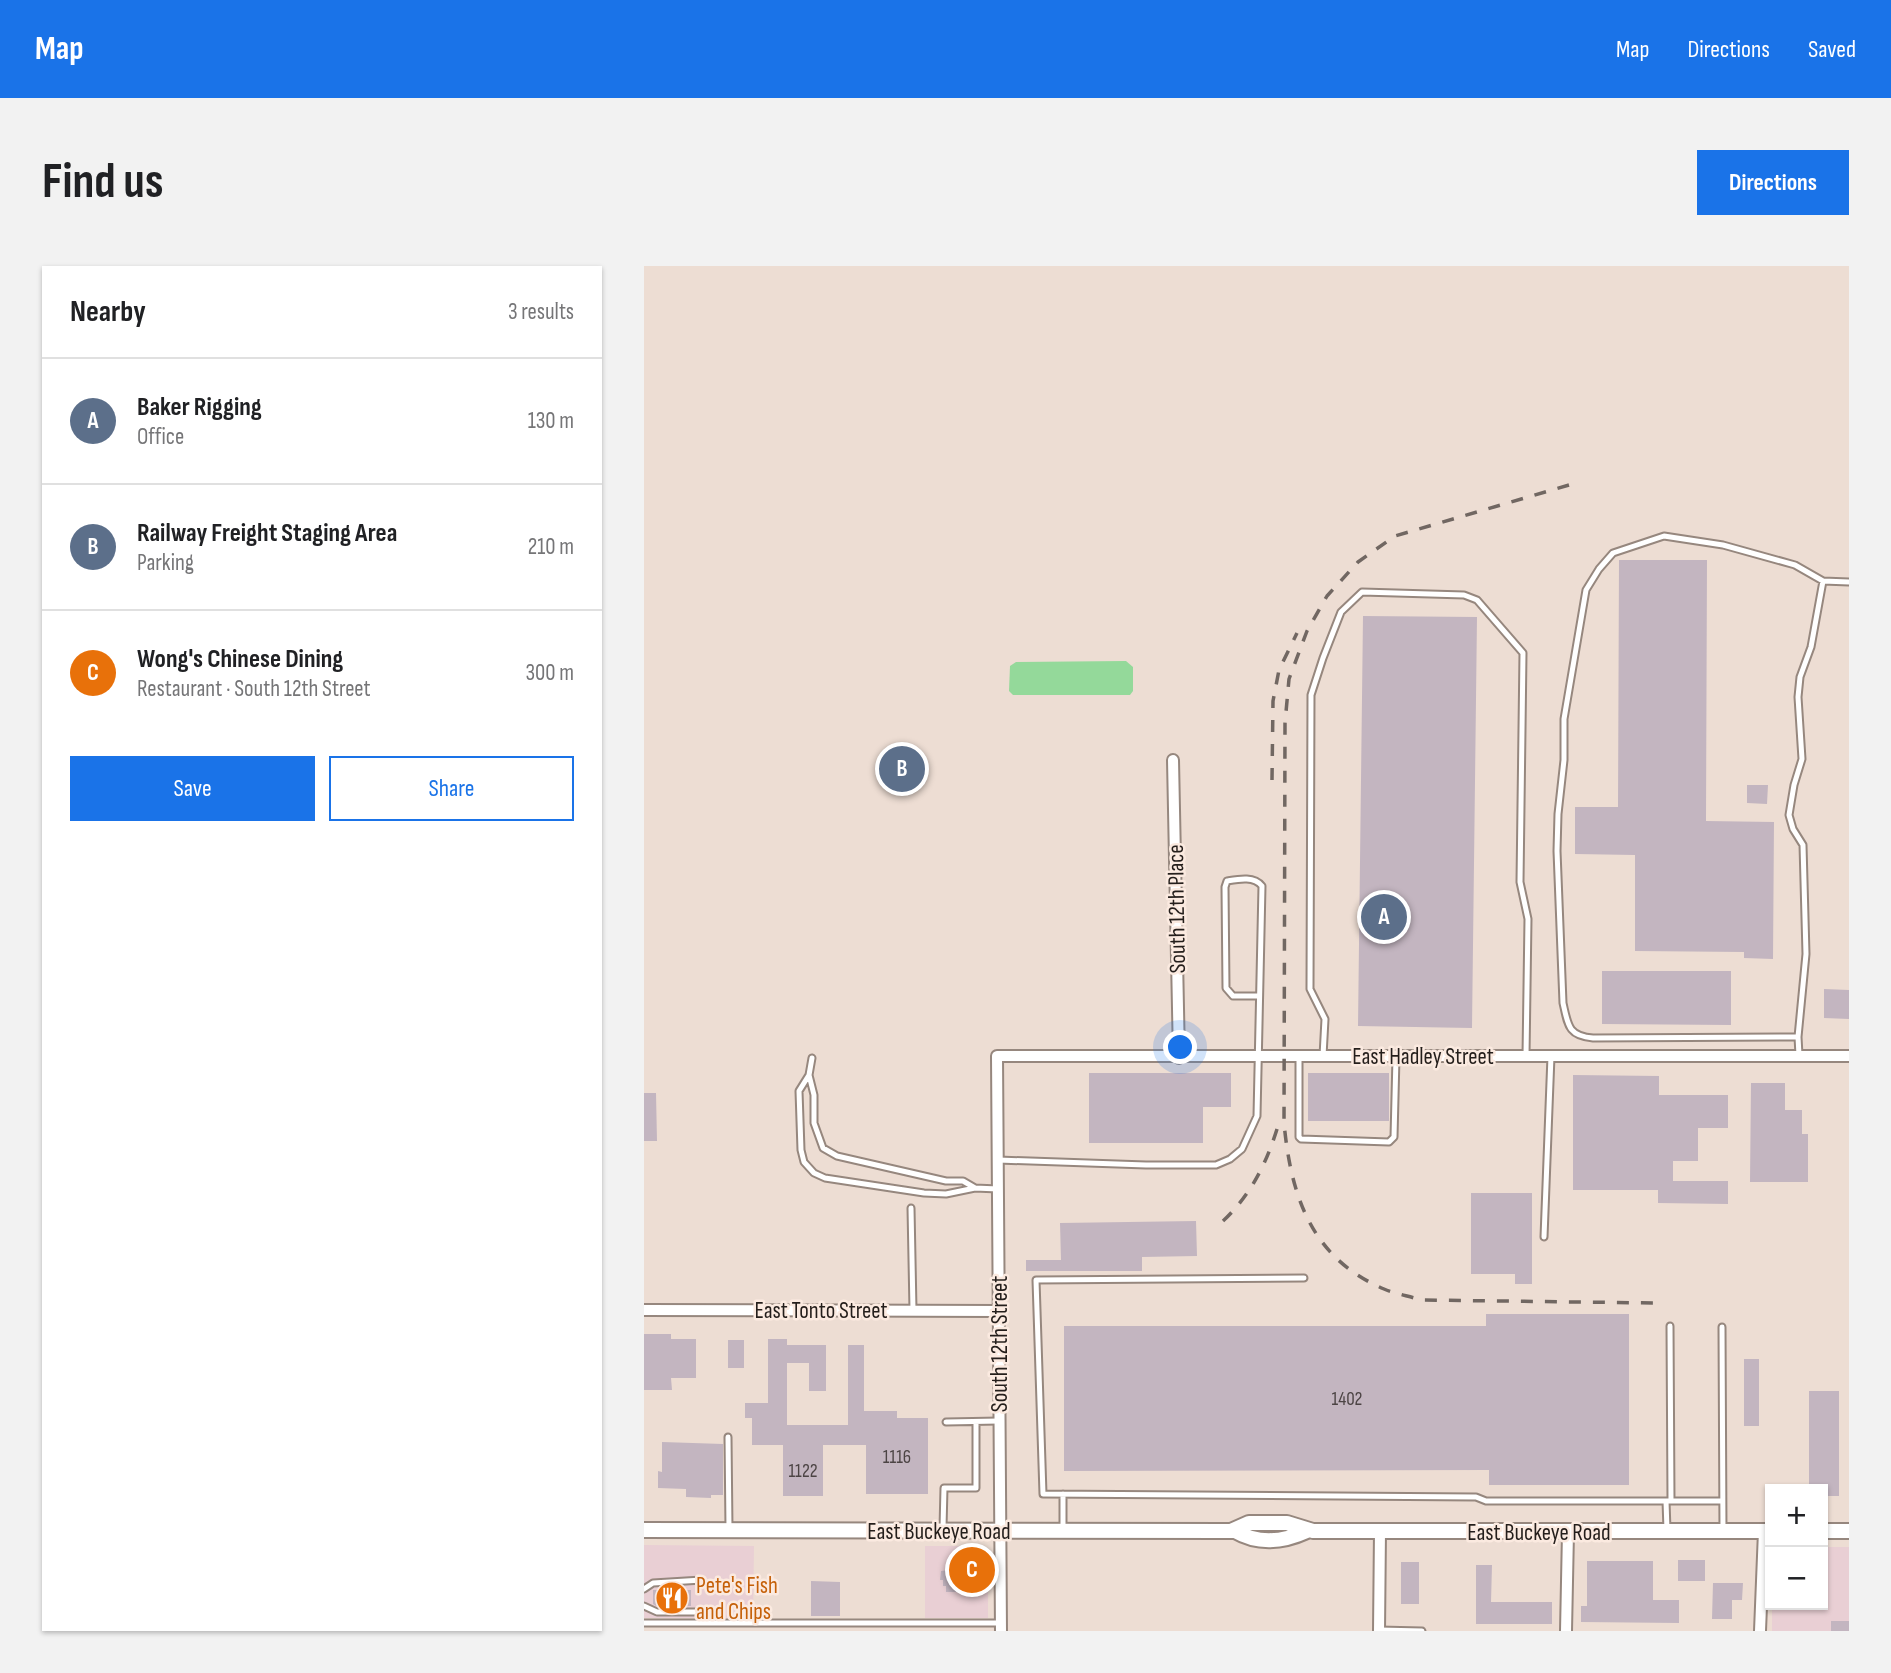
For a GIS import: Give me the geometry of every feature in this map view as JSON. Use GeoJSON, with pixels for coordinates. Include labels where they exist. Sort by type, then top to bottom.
{"type":"FeatureCollection","features":[{"type":"Feature","properties":{"kind":"main road","name":"East Buckeye Road"},"geometry":{"type":"LineString","coordinates":[[644,1530],[1235,1531],[1250,1539],[1286,1540],[1307,1531],[1765,1531]]}},
{"type":"Feature","properties":{"kind":"main road"},"geometry":{"type":"LineString","coordinates":[[1828,1531],[1849,1531]]}},
{"type":"Feature","properties":{"kind":"street","name":"South 12th Place"},"geometry":{"type":"LineString","coordinates":[[1173,760],[1179,1058]]}},
{"type":"Feature","properties":{"kind":"street","name":"East Hadley Street"},"geometry":{"type":"LineString","coordinates":[[997,1056],[1849,1056]]}},
{"type":"Feature","properties":{"kind":"street","name":"South 12th Street"},"geometry":{"type":"LineString","coordinates":[[997,1056],[1001,1627]]}},
{"type":"Feature","properties":{"kind":"street","name":"East Tonto Street"},"geometry":{"type":"LineString","coordinates":[[644,1310],[999,1311]]}},
{"type":"Feature","properties":{"kind":"street"},"geometry":{"type":"LineString","coordinates":[[1379,1630],[1380,1531]]}},
{"type":"Feature","properties":{"kind":"street"},"geometry":{"type":"LineString","coordinates":[[1566,1631],[1568,1532]]}},
{"type":"Feature","properties":{"kind":"street"},"geometry":{"type":"LineString","coordinates":[[1760,1631],[1766,1547]]}},
{"type":"Feature","properties":{"kind":"lane"},"geometry":{"type":"LineString","coordinates":[[1798,1037],[1593,1038],[1580,1037],[1574,1033],[1567,1021],[1563,1003],[1557,851],[1564,760],[1564,719],[1586,590],[1613,552],[1664,536],[1723,544],[1795,565],[1823,581],[1849,582]]}},
{"type":"Feature","properties":{"kind":"lane"},"geometry":{"type":"LineString","coordinates":[[1799,1056],[1798,1037],[1806,954],[1803,845],[1793,829],[1789,815],[1802,759],[1798,696],[1800,677],[1811,647],[1823,581]]}},
{"type":"Feature","properties":{"kind":"lane"},"geometry":{"type":"LineString","coordinates":[[1323,1056],[1325,1019],[1310,989],[1311,695],[1341,612],[1362,592],[1464,595],[1477,600],[1523,653],[1520,882],[1528,919],[1526,1056]]}},
{"type":"Feature","properties":{"kind":"lane"},"geometry":{"type":"LineString","coordinates":[[998,1160],[1216,1165],[1230,1159],[1242,1149],[1257,1116],[1262,886],[1258,881],[1242,878],[1227,881],[1226,988],[1233,996],[1259,996]]}},
{"type":"Feature","properties":{"kind":"lane"},"geometry":{"type":"LineString","coordinates":[[1299,1056],[1301,1139],[1389,1142],[1394,1137],[1396,1056]]}},
{"type":"Feature","properties":{"kind":"lane"},"geometry":{"type":"LineString","coordinates":[[1544,1237],[1551,1056]]}},
{"type":"Feature","properties":{"kind":"lane"},"geometry":{"type":"LineString","coordinates":[[813,1058],[809,1075],[799,1091],[799,1126],[804,1162],[814,1173],[825,1178],[924,1193],[946,1194],[975,1188],[998,1189]]}},
{"type":"Feature","properties":{"kind":"lane"},"geometry":{"type":"LineString","coordinates":[[809,1075],[814,1095],[814,1123],[823,1149],[837,1156],[946,1181],[964,1181],[975,1188]]}},
{"type":"Feature","properties":{"kind":"lane"},"geometry":{"type":"LineString","coordinates":[[911,1208],[912,1310]]}},
{"type":"Feature","properties":{"kind":"lane"},"geometry":{"type":"LineString","coordinates":[[1304,1278],[1035,1280],[1043,1494],[1476,1497],[1486,1501],[1722,1501]]}},
{"type":"Feature","properties":{"kind":"lane"},"geometry":{"type":"LineString","coordinates":[[1667,1532],[1670,1325]]}},
{"type":"Feature","properties":{"kind":"lane"},"geometry":{"type":"LineString","coordinates":[[1722,1327],[1723,1532]]}},
{"type":"Feature","properties":{"kind":"lane"},"geometry":{"type":"LineString","coordinates":[[946,1422],[999,1421]]}},
{"type":"Feature","properties":{"kind":"lane"},"geometry":{"type":"LineString","coordinates":[[943,1531],[944,1488],[976,1488],[976,1422]]}},
{"type":"Feature","properties":{"kind":"lane"},"geometry":{"type":"LineString","coordinates":[[728,1437],[729,1531]]}},
{"type":"Feature","properties":{"kind":"lane"},"geometry":{"type":"LineString","coordinates":[[1063,1494],[1063,1531]]}},
{"type":"Feature","properties":{"kind":"lane"},"geometry":{"type":"LineString","coordinates":[[644,1589],[653,1583],[702,1580]]}},
{"type":"Feature","properties":{"kind":"lane"},"geometry":{"type":"LineString","coordinates":[[644,1606],[657,1612],[702,1612]]}},
{"type":"Feature","properties":{"kind":"lane"},"geometry":{"type":"LineString","coordinates":[[644,1623],[1001,1627]]}},
{"type":"Feature","properties":{"kind":"lane"},"geometry":{"type":"LineString","coordinates":[[1379,1630],[1422,1631]]}},
{"type":"Feature","properties":{"kind":"shaded area"},"geometry":{"type":"Polygon","coordinates":[[[644,1545],[754,1546],[753,1618],[644,1618],[644,1545]]]}},
{"type":"Feature","properties":{"kind":"shaded area"},"geometry":{"type":"Polygon","coordinates":[[[925,1546],[979,1546],[985,1549],[988,1555],[988,1618],[925,1618],[925,1546]]]}},
{"type":"Feature","properties":{"kind":"shaded area"},"geometry":{"type":"Polygon","coordinates":[[[1828,1547],[1849,1547],[1849,1631],[1772,1631],[1772,1610],[1828,1610],[1828,1547]]]}},
{"type":"Feature","properties":{"kind":"green space"},"geometry":{"type":"Polygon","coordinates":[[[1126,661],[1133,667],[1133,691],[1130,695],[1013,695],[1009,691],[1010,666],[1016,662],[1126,661]]]}},
{"type":"Feature","properties":{"kind":"building"},"geometry":{"type":"Polygon","coordinates":[[[1619,560],[1707,560],[1706,821],[1774,822],[1773,959],[1744,958],[1744,952],[1635,951],[1635,855],[1575,854],[1575,807],[1618,807],[1619,560]]]}},
{"type":"Feature","properties":{"kind":"building"},"geometry":{"type":"Polygon","coordinates":[[[1363,616],[1477,617],[1472,1028],[1358,1026],[1363,616]]]}},
{"type":"Feature","properties":{"kind":"building"},"geometry":{"type":"Polygon","coordinates":[[[1747,785],[1768,785],[1767,804],[1747,803],[1747,785]]]}},
{"type":"Feature","properties":{"kind":"building"},"geometry":{"type":"Polygon","coordinates":[[[1602,971],[1731,971],[1731,1025],[1602,1024],[1602,971]]]}},
{"type":"Feature","properties":{"kind":"building"},"geometry":{"type":"Polygon","coordinates":[[[1824,989],[1849,990],[1849,1019],[1824,1018],[1824,989]]]}},
{"type":"Feature","properties":{"kind":"building"},"geometry":{"type":"Polygon","coordinates":[[[1089,1073],[1231,1073],[1231,1107],[1203,1107],[1203,1143],[1089,1143],[1089,1073]]]}},
{"type":"Feature","properties":{"kind":"building"},"geometry":{"type":"Polygon","coordinates":[[[1308,1073],[1389,1073],[1389,1121],[1308,1121],[1308,1073]]]}},
{"type":"Feature","properties":{"kind":"building"},"geometry":{"type":"Polygon","coordinates":[[[1573,1075],[1659,1076],[1659,1095],[1728,1095],[1728,1128],[1698,1128],[1698,1161],[1673,1161],[1673,1181],[1728,1181],[1728,1204],[1658,1203],[1658,1190],[1573,1190],[1573,1075]]]}},
{"type":"Feature","properties":{"kind":"building"},"geometry":{"type":"Polygon","coordinates":[[[1751,1083],[1785,1083],[1785,1110],[1802,1110],[1802,1134],[1808,1134],[1808,1182],[1750,1182],[1751,1083]]]}},
{"type":"Feature","properties":{"kind":"building"},"geometry":{"type":"Polygon","coordinates":[[[644,1093],[656,1093],[657,1141],[644,1141],[644,1093]]]}},
{"type":"Feature","properties":{"kind":"building"},"geometry":{"type":"Polygon","coordinates":[[[1471,1193],[1532,1193],[1532,1284],[1515,1284],[1515,1274],[1471,1274],[1471,1193]]]}},
{"type":"Feature","properties":{"kind":"building"},"geometry":{"type":"Polygon","coordinates":[[[1196,1221],[1197,1256],[1142,1257],[1142,1271],[1026,1271],[1026,1260],[1061,1260],[1060,1223],[1196,1221]]]}},
{"type":"Feature","properties":{"kind":"building"},"geometry":{"type":"Polygon","coordinates":[[[1486,1314],[1629,1314],[1629,1485],[1489,1485],[1489,1470],[1064,1471],[1064,1326],[1486,1326],[1486,1314]]]}},
{"type":"Feature","properties":{"kind":"building"},"geometry":{"type":"Polygon","coordinates":[[[644,1334],[671,1334],[671,1339],[696,1339],[696,1378],[671,1378],[672,1390],[644,1390],[644,1334]]]}},
{"type":"Feature","properties":{"kind":"building"},"geometry":{"type":"Polygon","coordinates":[[[768,1339],[787,1339],[787,1345],[826,1345],[826,1391],[809,1391],[809,1363],[787,1363],[787,1425],[848,1425],[848,1345],[864,1345],[864,1411],[897,1411],[897,1418],[928,1418],[928,1494],[866,1494],[866,1445],[823,1445],[823,1496],[783,1496],[783,1445],[752,1445],[752,1418],[745,1418],[745,1403],[768,1403],[768,1339]]]}},
{"type":"Feature","properties":{"kind":"building"},"geometry":{"type":"Polygon","coordinates":[[[728,1340],[744,1340],[744,1368],[728,1368],[728,1340]]]}},
{"type":"Feature","properties":{"kind":"building"},"geometry":{"type":"Polygon","coordinates":[[[1744,1359],[1759,1359],[1759,1426],[1744,1426],[1744,1359]]]}},
{"type":"Feature","properties":{"kind":"building"},"geometry":{"type":"Polygon","coordinates":[[[1809,1391],[1839,1391],[1839,1496],[1828,1496],[1828,1484],[1809,1484],[1809,1391]]]}},
{"type":"Feature","properties":{"kind":"building"},"geometry":{"type":"Polygon","coordinates":[[[662,1442],[723,1444],[723,1495],[711,1495],[711,1498],[686,1497],[686,1489],[658,1488],[658,1471],[662,1472],[662,1442]]]}},
{"type":"Feature","properties":{"kind":"building"},"geometry":{"type":"Polygon","coordinates":[[[965,1558],[981,1558],[981,1595],[946,1592],[943,1580],[940,1580],[941,1571],[949,1570],[949,1566],[965,1566],[965,1558]]]}},
{"type":"Feature","properties":{"kind":"building"},"geometry":{"type":"Polygon","coordinates":[[[1678,1560],[1705,1560],[1705,1581],[1678,1581],[1678,1560]]]}},
{"type":"Feature","properties":{"kind":"building"},"geometry":{"type":"Polygon","coordinates":[[[1587,1561],[1653,1561],[1653,1600],[1679,1600],[1679,1623],[1581,1622],[1581,1606],[1587,1606],[1587,1561]]]}},
{"type":"Feature","properties":{"kind":"building"},"geometry":{"type":"Polygon","coordinates":[[[1401,1562],[1419,1562],[1419,1604],[1401,1604],[1401,1562]]]}},
{"type":"Feature","properties":{"kind":"building"},"geometry":{"type":"Polygon","coordinates":[[[1476,1565],[1492,1565],[1491,1602],[1552,1602],[1552,1624],[1476,1624],[1476,1565]]]}},
{"type":"Feature","properties":{"kind":"building"},"geometry":{"type":"Polygon","coordinates":[[[811,1581],[840,1582],[840,1616],[811,1616],[811,1581]]]}},
{"type":"Feature","properties":{"kind":"building"},"geometry":{"type":"Polygon","coordinates":[[[1713,1583],[1743,1583],[1742,1600],[1732,1600],[1732,1619],[1712,1619],[1713,1583]]]}},
{"type":"Feature","properties":{"kind":"building","name":"Pete's Fish and Chips"},"geometry":{"type":"Polygon","coordinates":[[[653,1590],[691,1590],[691,1606],[656,1606],[653,1604],[653,1590]]]}},
{"type":"Feature","properties":{"kind":"building"},"geometry":{"type":"Polygon","coordinates":[[[1831,1621],[1849,1621],[1849,1631],[1831,1631],[1831,1621]]]}},
{"type":"Feature","properties":{"kind":"railway"},"geometry":{"type":"LineString","coordinates":[[1569,485],[1395,536],[1358,562],[1327,596],[1307,631],[1289,679],[1285,723],[1284,1123],[1292,1175],[1309,1222],[1322,1242],[1339,1260],[1359,1276],[1384,1289],[1421,1300],[1656,1303]]}},
{"type":"Feature","properties":{"kind":"railway"},"geometry":{"type":"LineString","coordinates":[[1272,780],[1273,701],[1279,670],[1297,633]]}},
{"type":"Feature","properties":{"kind":"railway"},"geometry":{"type":"LineString","coordinates":[[1223,1221],[1243,1199],[1259,1174],[1280,1119]]}},
{"type":"Feature","properties":{"kind":"place","name":"Railway Freight Staging Area"},"geometry":{"type":"Point","coordinates":[902,769]}},
{"type":"Feature","properties":{"kind":"place","name":"Baker Rigging"},"geometry":{"type":"Point","coordinates":[1384,917]}},
{"type":"Feature","properties":{"kind":"place","name":"Wong's Chinese Dining"},"geometry":{"type":"Point","coordinates":[972,1570]}},
{"type":"Feature","properties":{"kind":"place","name":"Pete's Fish and Chips"},"geometry":{"type":"Point","coordinates":[672,1598]}}]}
